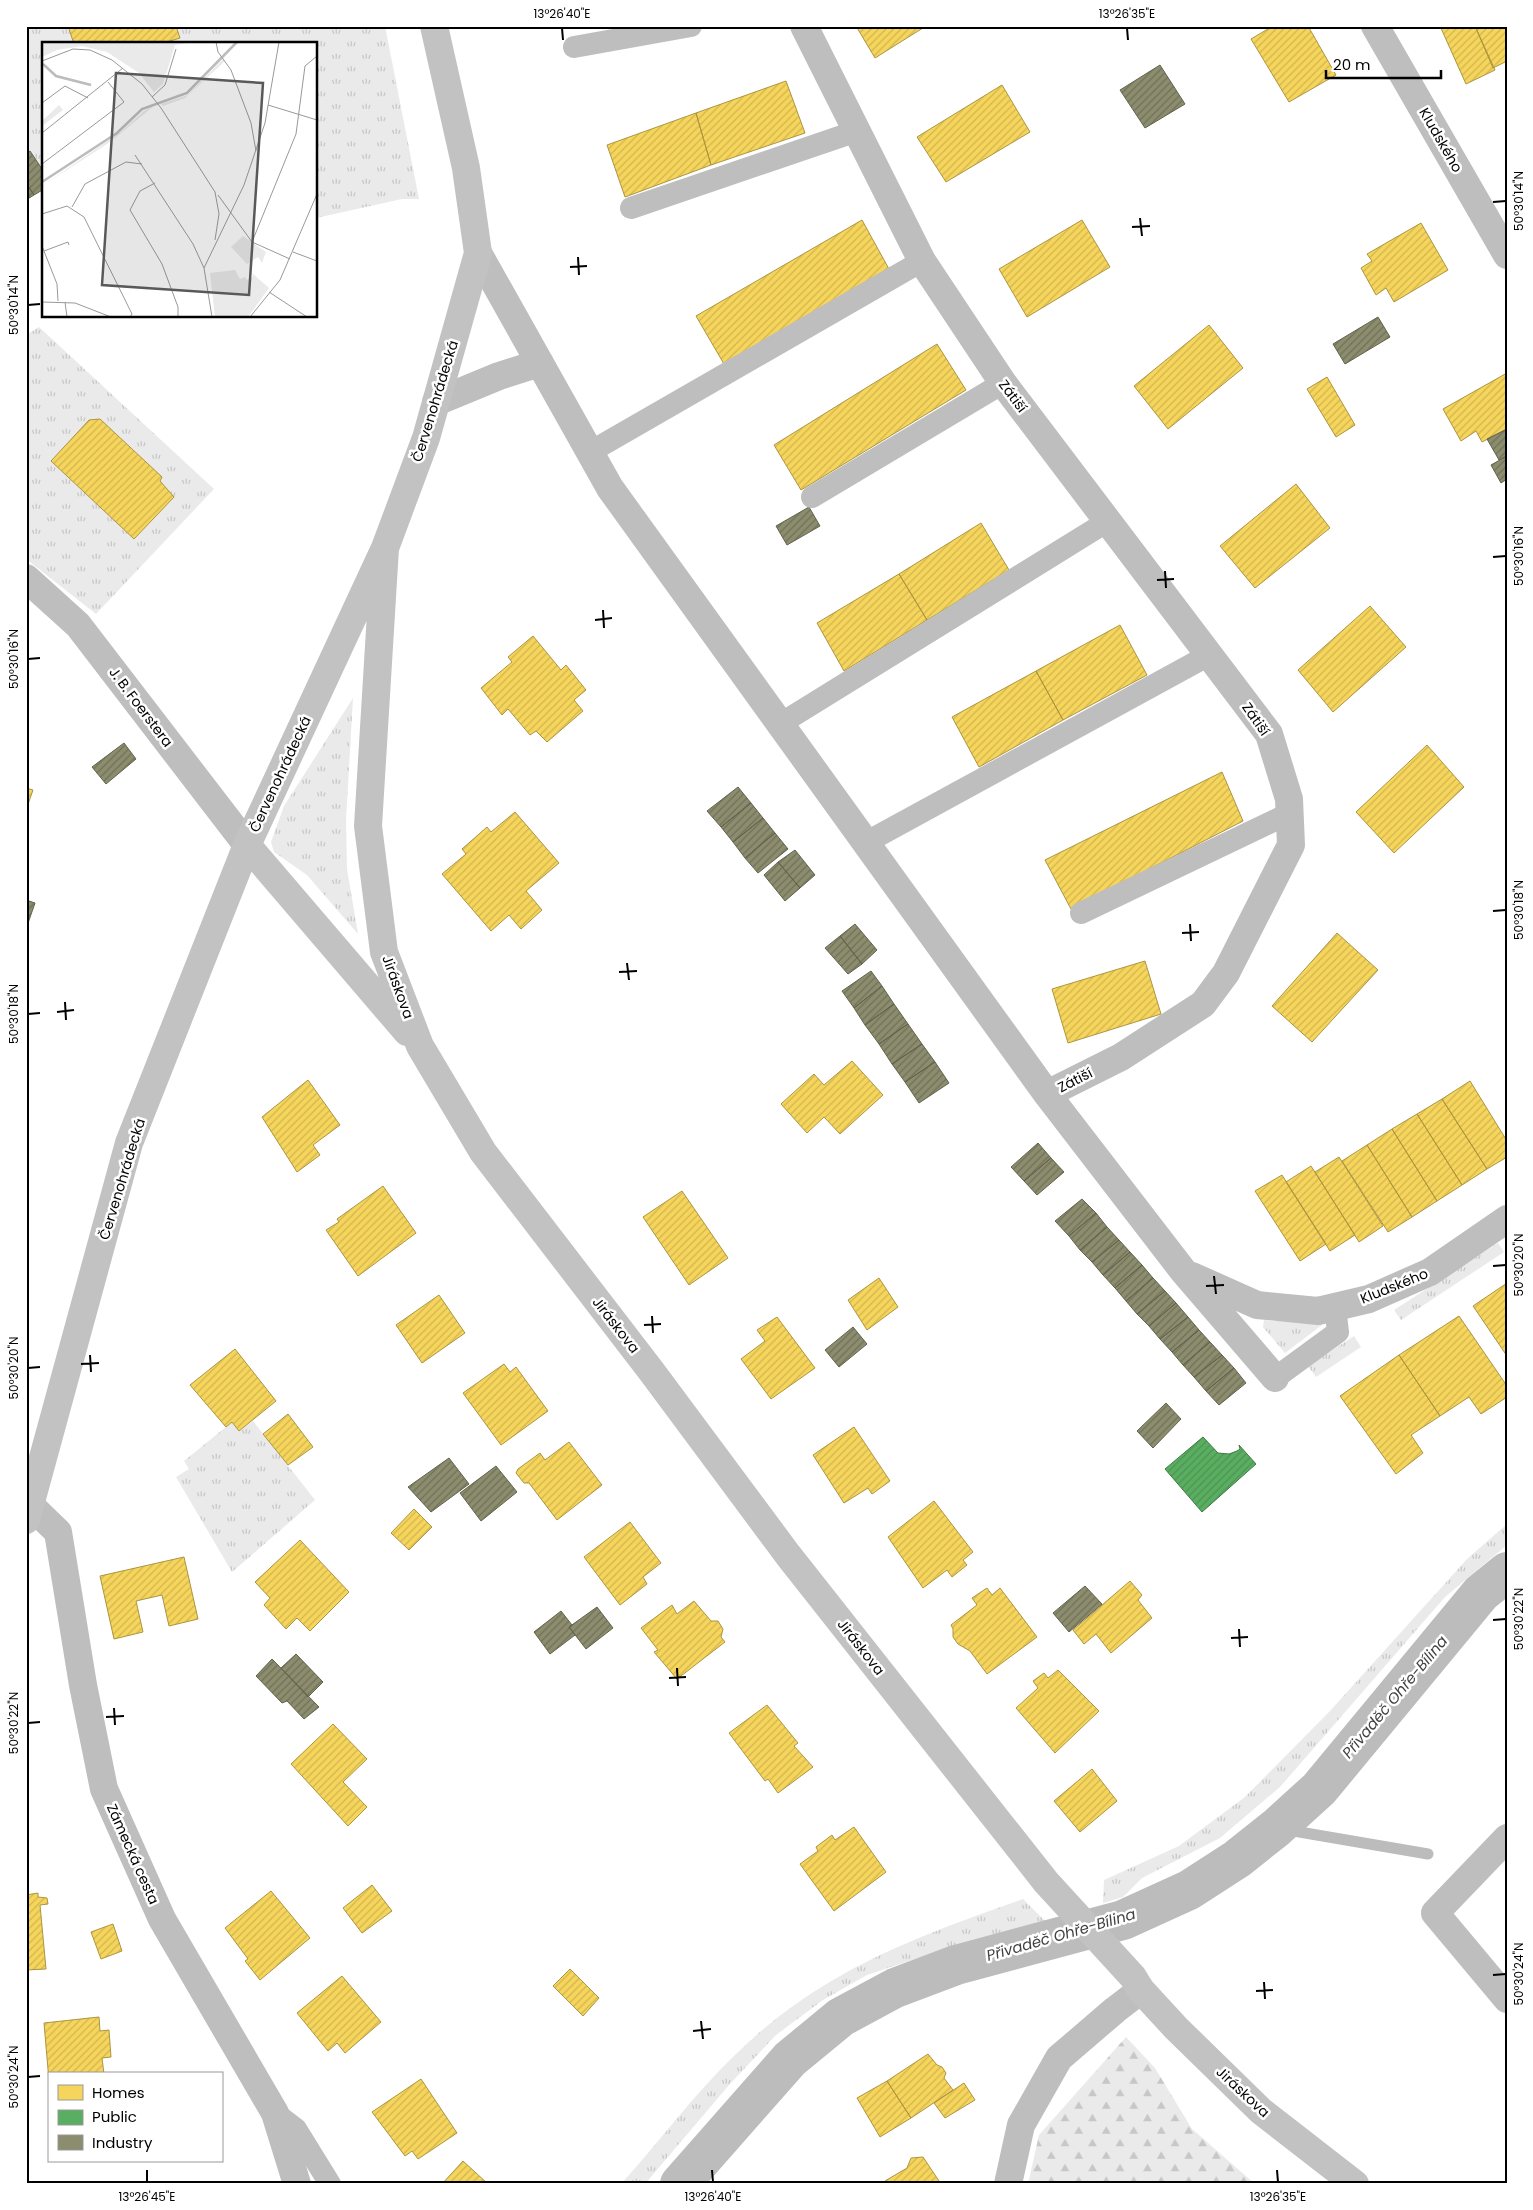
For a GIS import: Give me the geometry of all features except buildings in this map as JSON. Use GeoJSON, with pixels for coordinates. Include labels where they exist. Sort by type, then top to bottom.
{"type":"FeatureCollection","features":[{"type":"Feature","properties":{"kind":"street","name":"Červenohrádecká"},"geometry":{"type":"LineString","coordinates":[[28,1513],[129,1143],[247,845],[385,548],[426,438],[478,253],[466,168],[434,26]]}},
{"type":"Feature","properties":{"kind":"street","name":"Zátiší"},"geometry":{"type":"LineString","coordinates":[[804,26],[922,261],[1003,383],[1269,734],[1290,799],[1292,845],[1226,973],[1202,1004],[1121,1056],[1047,1094],[1184,1272],[1275,1378]]}},
{"type":"Feature","properties":{"kind":"street","name":"Kludského"},"geometry":{"type":"LineString","coordinates":[[1376,26],[1507,255]]}},
{"type":"Feature","properties":{"kind":"street"},"geometry":{"type":"LineString","coordinates":[[478,253],[610,488],[1047,1094]]}},
{"type":"Feature","properties":{"kind":"street"},"geometry":{"type":"LineString","coordinates":[[436,402],[499,376],[540,363]]}},
{"type":"Feature","properties":{"kind":"street","name":"Jiráskova"},"geometry":{"type":"LineString","coordinates":[[385,548],[368,826],[384,952],[420,1046],[483,1152],[652,1372],[788,1554],[1054,1891],[1176,2028],[1261,2111],[1355,2184]]}},
{"type":"Feature","properties":{"kind":"street","name":"J. B. Foerstera"},"geometry":{"type":"LineString","coordinates":[[26,578],[78,625],[247,845]]}},
{"type":"Feature","properties":{"kind":"street"},"geometry":{"type":"LineString","coordinates":[[247,845],[420,1046]]}},
{"type":"Feature","properties":{"kind":"street","name":"Kludského"},"geometry":{"type":"LineString","coordinates":[[1184,1272],[1257,1305],[1318,1311],[1369,1299],[1430,1272],[1507,1219]]}},
{"type":"Feature","properties":{"kind":"street","name":"Zámecká cesta"},"geometry":{"type":"LineString","coordinates":[[28,1513],[58,1532],[84,1686],[104,1789],[162,1919],[274,2113],[297,2184]]}},
{"type":"Feature","properties":{"kind":"street"},"geometry":{"type":"LineString","coordinates":[[1507,1838],[1434,1913],[1507,1999]]}},
{"type":"Feature","properties":{"kind":"street"},"geometry":{"type":"LineString","coordinates":[[1008,2184],[1021,2125],[1059,2058],[1114,2010],[1137,1983]]}},
{"type":"Feature","properties":{"kind":"lane"},"geometry":{"type":"LineString","coordinates":[[574,47],[691,26]]}},
{"type":"Feature","properties":{"kind":"lane"},"geometry":{"type":"LineString","coordinates":[[631,208],[857,131]]}},
{"type":"Feature","properties":{"kind":"lane"},"geometry":{"type":"LineString","coordinates":[[590,452],[922,261]]}},
{"type":"Feature","properties":{"kind":"lane"},"geometry":{"type":"LineString","coordinates":[[812,497],[1003,383]]}},
{"type":"Feature","properties":{"kind":"lane"},"geometry":{"type":"LineString","coordinates":[[780,724],[1108,521]]}},
{"type":"Feature","properties":{"kind":"lane"},"geometry":{"type":"LineString","coordinates":[[865,843],[1210,655]]}},
{"type":"Feature","properties":{"kind":"lane"},"geometry":{"type":"LineString","coordinates":[[1081,912],[1290,813]]}},
{"type":"Feature","properties":{"kind":"lane"},"geometry":{"type":"LineString","coordinates":[[1275,1378],[1338,1332],[1335,1307]]}},
{"type":"Feature","properties":{"kind":"lane"},"geometry":{"type":"LineString","coordinates":[[274,2113],[296,2129],[330,2184]]}},
{"type":"Feature","properties":{"kind":"green space"},"geometry":{"type":"Polygon","coordinates":[[[26,26],[385,26],[419,199],[402,199],[318,218],[318,42],[42,42],[42,169],[30,151],[26,154],[26,26]]]}},
{"type":"Feature","properties":{"kind":"green space"},"geometry":{"type":"Polygon","coordinates":[[[39,327],[214,489],[96,614],[26,559],[26,335],[39,327]]]}},
{"type":"Feature","properties":{"kind":"green space"},"geometry":{"type":"Polygon","coordinates":[[[353,698],[346,820],[347,869],[358,934],[307,875],[274,852],[271,842],[284,806],[353,698]]]}},
{"type":"Feature","properties":{"kind":"green space"},"geometry":{"type":"Polygon","coordinates":[[[1498,1243],[1504,1252],[1401,1320],[1394,1310],[1498,1243]]]}},
{"type":"Feature","properties":{"kind":"green space"},"geometry":{"type":"Polygon","coordinates":[[[1264,1320],[1311,1322],[1322,1325],[1285,1353],[1263,1327],[1264,1320]]]}},
{"type":"Feature","properties":{"kind":"green space"},"geometry":{"type":"Polygon","coordinates":[[[1354,1336],[1361,1347],[1316,1377],[1308,1366],[1354,1336]]]}},
{"type":"Feature","properties":{"kind":"green space"},"geometry":{"type":"Polygon","coordinates":[[[253,1421],[315,1500],[232,1572],[176,1477],[189,1469],[184,1461],[232,1422],[239,1431],[253,1421]]]}},
{"type":"Feature","properties":{"kind":"green space"},"geometry":{"type":"Polygon","coordinates":[[[1507,1524],[1507,1545],[1445,1597],[1280,1787],[1220,1838],[1142,1878],[1123,1897],[1103,1903],[1104,1880],[1179,1846],[1245,1797],[1330,1711],[1467,1559],[1507,1524]]]}},
{"type":"Feature","properties":{"kind":"green space"},"geometry":{"type":"Polygon","coordinates":[[[1023,1899],[1048,1924],[1000,1933],[867,1975],[823,2000],[776,2035],[729,2085],[645,2184],[621,2184],[691,2101],[721,2069],[768,2025],[801,2000],[870,1960],[906,1943],[1023,1899]]]}},
{"type":"Feature","properties":{"kind":"green space"},"geometry":{"type":"Polygon","coordinates":[[[1126,2037],[1155,2068],[1192,2129],[1255,2184],[1028,2184],[1039,2135],[1126,2037]]]}},
{"type":"Feature","properties":{"kind":"waterway","name":"Přivaděč Ohře-Bílina"},"geometry":{"type":"LineString","coordinates":[[680,2184],[790,2059],[841,2017],[895,1988],[956,1965],[1123,1920],[1189,1890],[1237,1859],[1276,1828],[1319,1789],[1481,1593],[1507,1572]]}},
{"type":"Feature","properties":{"kind":"waterway"},"geometry":{"type":"LineString","coordinates":[[1276,1828],[1428,1854]]}}]}
